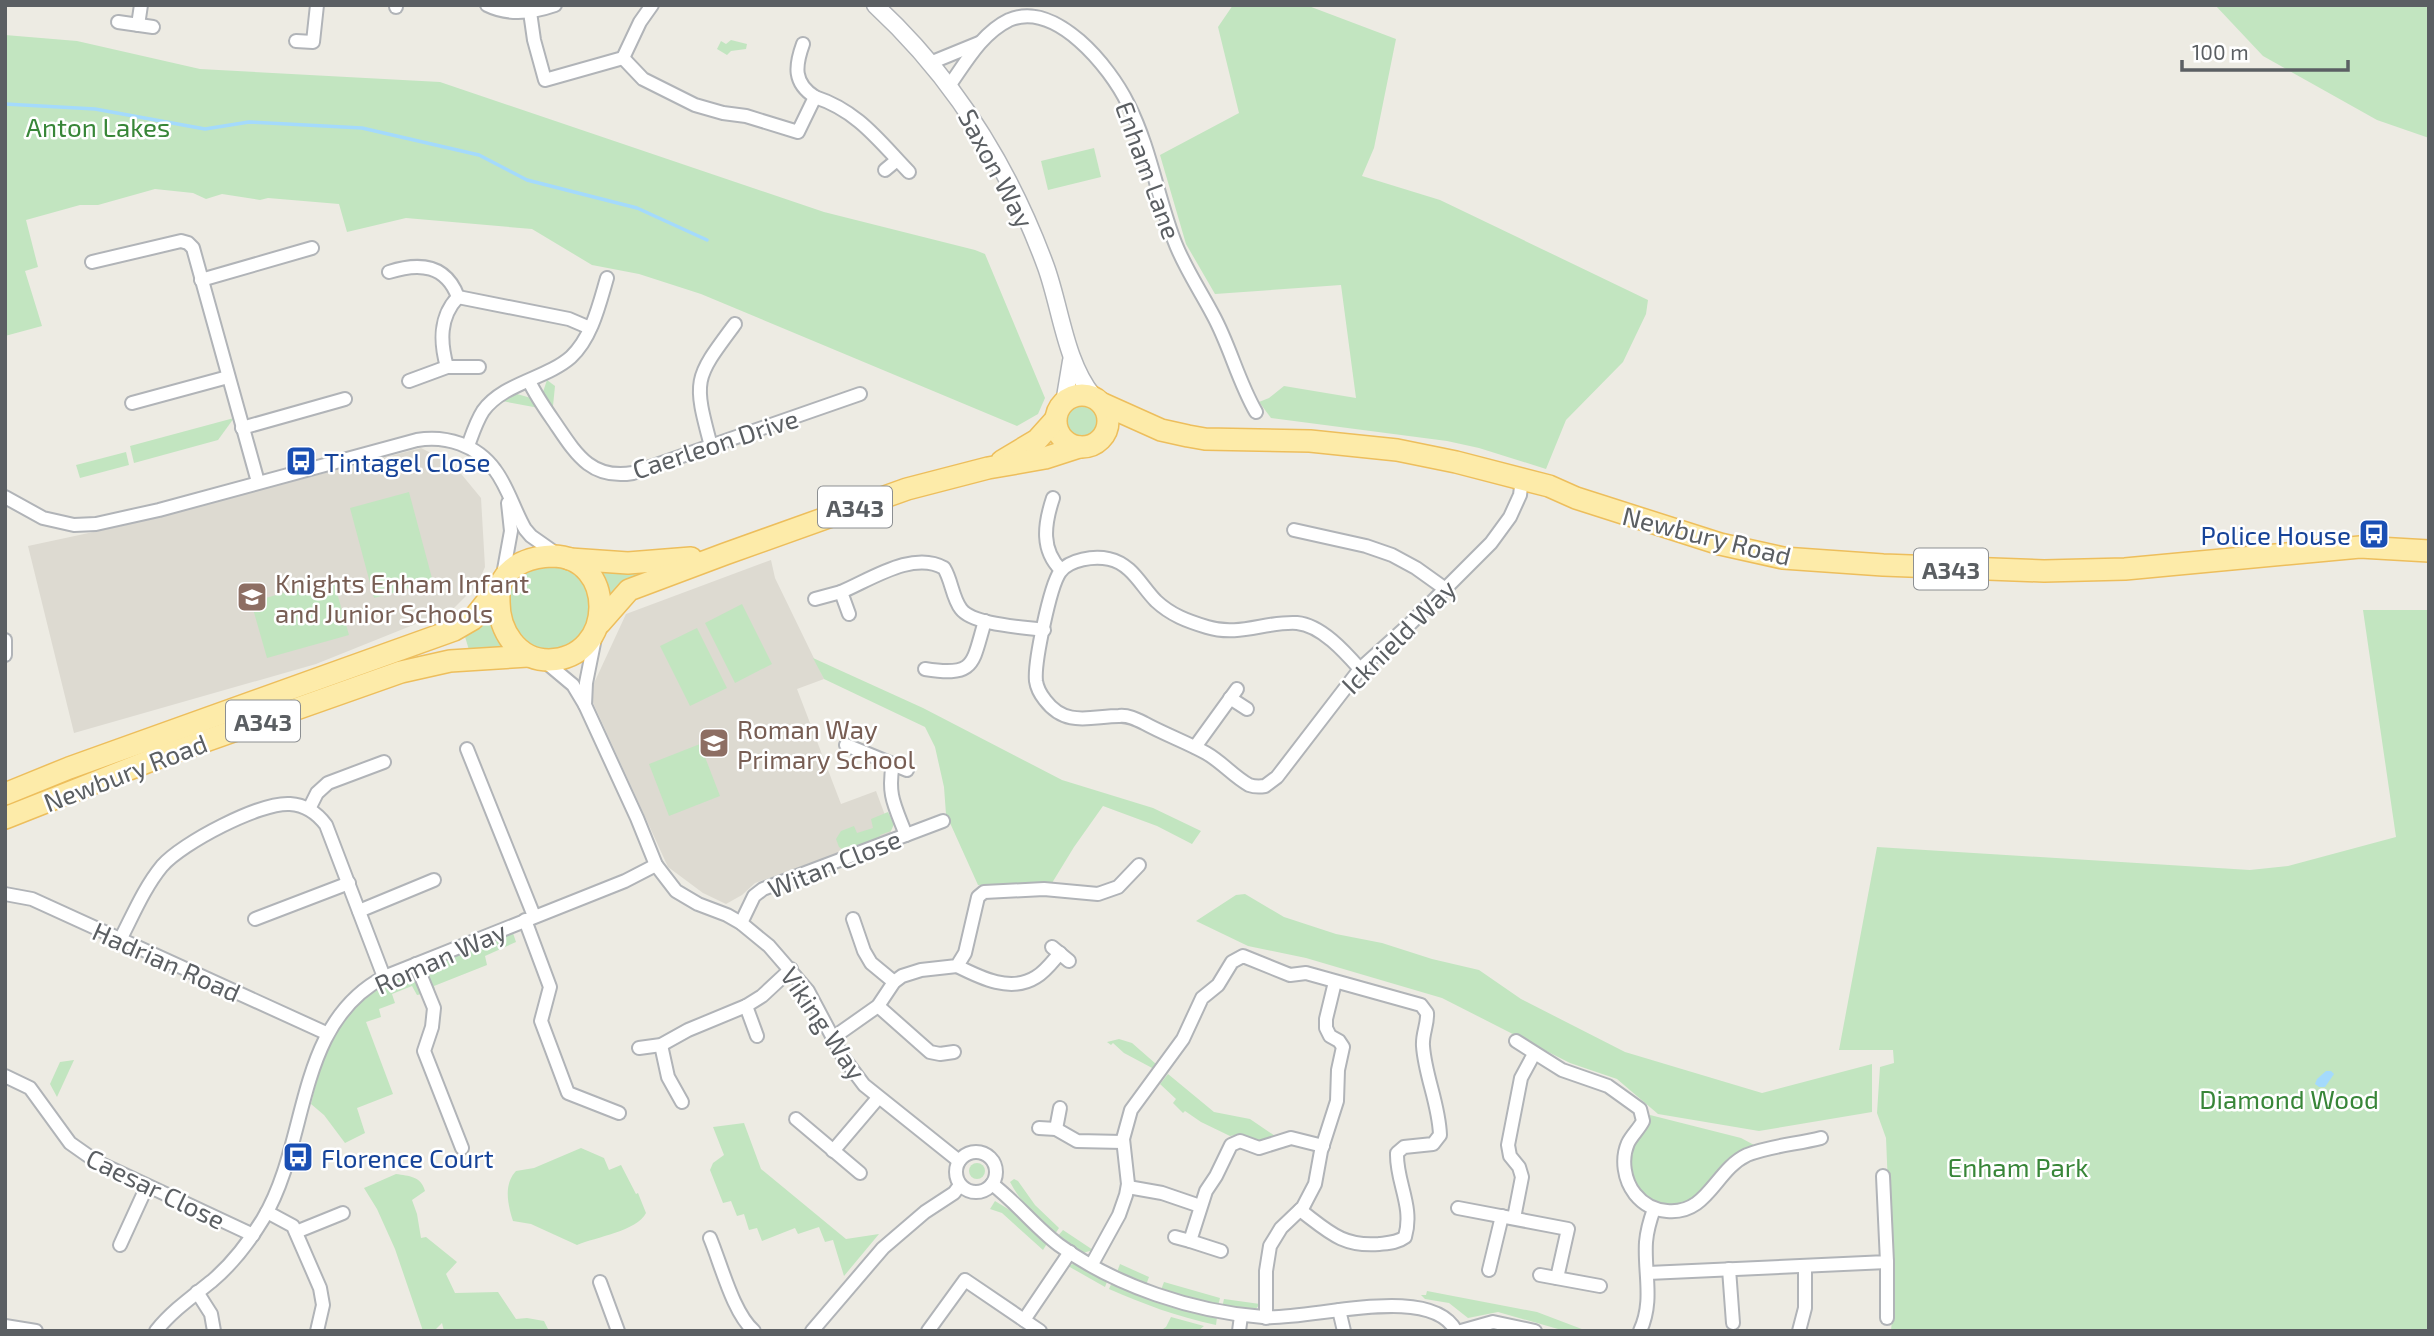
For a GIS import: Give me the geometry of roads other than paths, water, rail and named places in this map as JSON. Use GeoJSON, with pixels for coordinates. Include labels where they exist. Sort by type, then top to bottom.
{"type":"FeatureCollection","features":[{"type":"Feature","properties":{"kind":"main road"},"geometry":{"type":"LineString","coordinates":[[1079,447],[1063,440],[1056,428],[1059,411],[1078,396],[1098,400],[1109,417],[1104,437]]}},
{"type":"Feature","properties":{"kind":"main road","name":"Newbury Road"},"geometry":{"type":"LineString","coordinates":[[1098,400],[1161,430]]}},
{"type":"Feature","properties":{"kind":"main road","name":"A343"},"geometry":{"type":"LineString","coordinates":[[988,468],[1037,440],[1059,411]]}},
{"type":"Feature","properties":{"kind":"main road","name":"Newbury Road"},"geometry":{"type":"LineString","coordinates":[[1104,437],[1134,430],[1161,430],[1205,439],[1289,440],[1378,448],[1456,462],[1549,486],[1576,498],[1720,544],[1783,558],[1829,562],[2044,571],[2125,569],[2360,547],[2429,551]]}},
{"type":"Feature","properties":{"kind":"main road","name":"A343"},"geometry":{"type":"LineString","coordinates":[[535,658],[560,659],[570,655],[589,641],[629,590],[907,489],[988,468],[1092,446],[1104,437]]}},
{"type":"Feature","properties":{"kind":"main road","name":"A343"},"geometry":{"type":"LineString","coordinates":[[501,583],[522,562],[538,556],[651,563],[724,554]]}},
{"type":"Feature","properties":{"kind":"main road"},"geometry":{"type":"LineString","coordinates":[[563,557],[584,569],[595,583],[600,601],[598,627]]}},
{"type":"Feature","properties":{"kind":"main road"},"geometry":{"type":"LineString","coordinates":[[501,583],[499,611],[503,627],[514,644],[535,658]]}},
{"type":"Feature","properties":{"kind":"main road","name":"Newbury Road"},"geometry":{"type":"LineString","coordinates":[[5,794],[69,768],[454,630],[473,619],[501,583]]}},
{"type":"Feature","properties":{"kind":"main road","name":"Newbury Road"},"geometry":{"type":"LineString","coordinates":[[5,818],[158,758],[401,672],[450,661],[535,658]]}},
{"type":"Feature","properties":{"kind":"street"},"geometry":{"type":"LineString","coordinates":[[138,25],[141,5]]}},
{"type":"Feature","properties":{"kind":"street"},"geometry":{"type":"LineString","coordinates":[[296,41],[313,42],[317,5]]}},
{"type":"Feature","properties":{"kind":"street"},"geometry":{"type":"LineString","coordinates":[[487,5],[508,12],[530,12],[555,5]]}},
{"type":"Feature","properties":{"kind":"street"},"geometry":{"type":"LineString","coordinates":[[624,58],[640,22],[652,5]]}},
{"type":"Feature","properties":{"kind":"street","name":"Saxon Way"},"geometry":{"type":"LineString","coordinates":[[875,5],[930,63],[984,134],[1021,205],[1056,297],[1072,359],[1081,380],[1098,400]]}},
{"type":"Feature","properties":{"kind":"street"},"geometry":{"type":"LineString","coordinates":[[530,12],[534,40],[545,80],[624,58]]}},
{"type":"Feature","properties":{"kind":"street","name":"Enham Lane"},"geometry":{"type":"LineString","coordinates":[[930,63],[979,43],[1009,20],[1027,15],[1048,18],[1077,38],[1121,90],[1144,144],[1174,240],[1196,287],[1213,314],[1233,357],[1244,391],[1256,412]]}},
{"type":"Feature","properties":{"kind":"street"},"geometry":{"type":"LineString","coordinates":[[118,22],[153,27]]}},
{"type":"Feature","properties":{"kind":"street","name":"Enham Lane"},"geometry":{"type":"LineString","coordinates":[[949,86],[979,43]]}},
{"type":"Feature","properties":{"kind":"street"},"geometry":{"type":"LineString","coordinates":[[803,44],[797,62],[797,75],[803,87],[815,97],[854,115],[909,172]]}},
{"type":"Feature","properties":{"kind":"street"},"geometry":{"type":"LineString","coordinates":[[624,58],[643,79],[695,105],[723,114],[746,116],[798,138],[815,97]]}},
{"type":"Feature","properties":{"kind":"street"},"geometry":{"type":"LineString","coordinates":[[885,170],[897,159]]}},
{"type":"Feature","properties":{"kind":"street"},"geometry":{"type":"LineString","coordinates":[[92,262],[184,241],[192,248],[258,482]]}},
{"type":"Feature","properties":{"kind":"street"},"geometry":{"type":"LineString","coordinates":[[201,280],[312,248]]}},
{"type":"Feature","properties":{"kind":"street"},"geometry":{"type":"LineString","coordinates":[[389,272],[410,267],[436,270],[449,278],[458,297]]}},
{"type":"Feature","properties":{"kind":"street"},"geometry":{"type":"LineString","coordinates":[[468,446],[479,419],[489,404],[503,393],[571,357],[590,328],[607,278]]}},
{"type":"Feature","properties":{"kind":"street"},"geometry":{"type":"LineString","coordinates":[[458,297],[569,318],[590,328]]}},
{"type":"Feature","properties":{"kind":"street"},"geometry":{"type":"LineString","coordinates":[[447,367],[442,326],[458,297]]}},
{"type":"Feature","properties":{"kind":"street"},"geometry":{"type":"LineString","coordinates":[[711,446],[699,398],[701,376],[709,357],[735,324]]}},
{"type":"Feature","properties":{"kind":"street","name":"Saxon Way"},"geometry":{"type":"LineString","coordinates":[[1059,411],[1072,359]]}},
{"type":"Feature","properties":{"kind":"street"},"geometry":{"type":"LineString","coordinates":[[409,380],[447,367],[479,367]]}},
{"type":"Feature","properties":{"kind":"street"},"geometry":{"type":"LineString","coordinates":[[132,403],[228,377]]}},
{"type":"Feature","properties":{"kind":"street","name":"Caerleon Drive"},"geometry":{"type":"LineString","coordinates":[[529,381],[578,456],[591,467],[614,475],[633,473],[860,394]]}},
{"type":"Feature","properties":{"kind":"street"},"geometry":{"type":"LineString","coordinates":[[242,428],[345,399]]}},
{"type":"Feature","properties":{"kind":"street"},"geometry":{"type":"LineString","coordinates":[[5,497],[43,518],[84,525],[130,517],[428,438],[440,438],[468,446],[491,465],[525,529],[563,557]]}},
{"type":"Feature","properties":{"kind":"street","name":"Icknield Way"},"geometry":{"type":"LineString","coordinates":[[1195,747],[1253,786],[1262,787],[1277,777],[1360,669],[1411,623],[1503,528],[1520,495],[1522,479]]}},
{"type":"Feature","properties":{"kind":"street"},"geometry":{"type":"LineString","coordinates":[[501,583],[511,531],[506,492]]}},
{"type":"Feature","properties":{"kind":"street"},"geometry":{"type":"LineString","coordinates":[[1053,498],[1047,548],[1052,561],[1061,570]]}},
{"type":"Feature","properties":{"kind":"street"},"geometry":{"type":"LineString","coordinates":[[1294,530],[1366,546],[1392,555],[1444,588]]}},
{"type":"Feature","properties":{"kind":"street"},"geometry":{"type":"LineString","coordinates":[[1247,709],[1233,694],[1195,747],[1129,717],[1076,718],[1051,707],[1043,698],[1037,681],[1052,589],[1061,570],[1088,559],[1116,561],[1132,572],[1160,605],[1182,619],[1209,628],[1228,630],[1302,624],[1325,636],[1360,669]]}},
{"type":"Feature","properties":{"kind":"street"},"geometry":{"type":"LineString","coordinates":[[814,599],[841,592],[903,566],[920,562],[935,564],[944,568],[948,574],[960,608],[968,615],[985,621],[1044,630]]}},
{"type":"Feature","properties":{"kind":"street"},"geometry":{"type":"LineString","coordinates":[[841,592],[849,614]]}},
{"type":"Feature","properties":{"kind":"street"},"geometry":{"type":"LineString","coordinates":[[925,669],[951,673],[967,667],[972,662],[985,621]]}},
{"type":"Feature","properties":{"kind":"street"},"geometry":{"type":"LineString","coordinates":[[585,705],[586,683],[598,627]]}},
{"type":"Feature","properties":{"kind":"street"},"geometry":{"type":"LineString","coordinates":[[5,640],[5,655]]}},
{"type":"Feature","properties":{"kind":"street"},"geometry":{"type":"LineString","coordinates":[[535,658],[573,685],[585,705],[656,865]]}},
{"type":"Feature","properties":{"kind":"street"},"geometry":{"type":"LineString","coordinates":[[846,745],[907,770]]}},
{"type":"Feature","properties":{"kind":"street"},"geometry":{"type":"LineString","coordinates":[[467,749],[530,918],[550,987],[541,1021],[568,1093],[619,1113]]}},
{"type":"Feature","properties":{"kind":"street"},"geometry":{"type":"LineString","coordinates":[[309,809],[317,793],[328,783],[384,762]]}},
{"type":"Feature","properties":{"kind":"street"},"geometry":{"type":"LineString","coordinates":[[893,764],[890,793],[906,835]]}},
{"type":"Feature","properties":{"kind":"street"},"geometry":{"type":"LineString","coordinates":[[120,940],[147,885],[163,865],[190,842],[214,829],[280,805],[295,804],[309,809],[326,825],[384,976]]}},
{"type":"Feature","properties":{"kind":"street","name":"Witan Close"},"geometry":{"type":"LineString","coordinates":[[741,923],[754,896],[763,889],[943,821]]}},
{"type":"Feature","properties":{"kind":"street","name":"Roman Way"},"geometry":{"type":"LineString","coordinates":[[156,1331],[173,1312],[232,1262],[267,1212],[284,1171],[326,1033],[352,999],[384,976],[625,881],[656,865]]}},
{"type":"Feature","properties":{"kind":"street","name":"Viking Way"},"geometry":{"type":"LineString","coordinates":[[656,865],[676,891],[741,923],[769,946],[808,991],[843,1057],[864,1085],[959,1161]]}},
{"type":"Feature","properties":{"kind":"street"},"geometry":{"type":"LineString","coordinates":[[957,966],[965,953],[978,897],[984,892],[1044,889],[1098,894],[1118,887],[1139,865]]}},
{"type":"Feature","properties":{"kind":"street"},"geometry":{"type":"LineString","coordinates":[[359,911],[434,880]]}},
{"type":"Feature","properties":{"kind":"street"},"geometry":{"type":"LineString","coordinates":[[256,919],[349,883]]}},
{"type":"Feature","properties":{"kind":"street","name":"Hadrian Road"},"geometry":{"type":"LineString","coordinates":[[5,894],[32,899],[326,1033]]}},
{"type":"Feature","properties":{"kind":"street"},"geometry":{"type":"LineString","coordinates":[[853,919],[871,963],[894,982]]}},
{"type":"Feature","properties":{"kind":"street"},"geometry":{"type":"LineString","coordinates":[[834,1037],[878,1006],[894,982],[921,970],[957,966],[977,976],[1013,986],[1039,976],[1060,953]]}},
{"type":"Feature","properties":{"kind":"street"},"geometry":{"type":"LineString","coordinates":[[1091,1264],[1119,1215],[1128,1187],[1123,1142],[1127,1121],[1134,1106],[1186,1034],[1200,1001],[1218,985],[1234,960],[1246,957],[1290,975],[1305,973],[1424,1007],[1427,1019],[1423,1049],[1440,1135],[1433,1144],[1404,1147],[1397,1153],[1398,1174],[1406,1198],[1406,1232],[1401,1240],[1365,1245],[1350,1243],[1332,1234],[1300,1210]]}},
{"type":"Feature","properties":{"kind":"street"},"geometry":{"type":"LineString","coordinates":[[416,964],[434,1008],[432,1027],[424,1051],[462,1148]]}},
{"type":"Feature","properties":{"kind":"street"},"geometry":{"type":"LineString","coordinates":[[639,1048],[661,1045],[688,1030],[746,1006],[762,996],[791,969]]}},
{"type":"Feature","properties":{"kind":"street"},"geometry":{"type":"LineString","coordinates":[[1266,1318],[1266,1271],[1270,1246],[1281,1228],[1300,1210],[1316,1180],[1323,1146],[1337,1104],[1338,1070],[1343,1049],[1339,1041],[1330,1036],[1325,1024],[1335,982]]}},
{"type":"Feature","properties":{"kind":"street"},"geometry":{"type":"LineString","coordinates":[[746,1006],[757,1036]]}},
{"type":"Feature","properties":{"kind":"street"},"geometry":{"type":"LineString","coordinates":[[878,1006],[930,1052],[954,1052]]}},
{"type":"Feature","properties":{"kind":"street"},"geometry":{"type":"LineString","coordinates":[[1516,1041],[1562,1070],[1608,1086],[1640,1109],[1643,1121],[1627,1146],[1625,1170],[1633,1192],[1654,1209],[1673,1212],[1689,1209],[1703,1200],[1722,1174],[1740,1159],[1760,1151],[1821,1138]]}},
{"type":"Feature","properties":{"kind":"street"},"geometry":{"type":"LineString","coordinates":[[661,1045],[668,1077],[682,1102]]}},
{"type":"Feature","properties":{"kind":"street"},"geometry":{"type":"LineString","coordinates":[[1489,1270],[1522,1177],[1519,1167],[1510,1156],[1508,1145],[1521,1079],[1534,1054]]}},
{"type":"Feature","properties":{"kind":"street","name":"Caesar Close"},"geometry":{"type":"LineString","coordinates":[[5,1076],[30,1088],[70,1143],[97,1162],[253,1235]]}},
{"type":"Feature","properties":{"kind":"street"},"geometry":{"type":"LineString","coordinates":[[833,1151],[878,1098]]}},
{"type":"Feature","properties":{"kind":"street"},"geometry":{"type":"LineString","coordinates":[[1056,1129],[1060,1108]]}},
{"type":"Feature","properties":{"kind":"street"},"geometry":{"type":"LineString","coordinates":[[796,1119],[860,1173]]}},
{"type":"Feature","properties":{"kind":"street"},"geometry":{"type":"LineString","coordinates":[[1039,1128],[1056,1129],[1077,1142],[1123,1142]]}},
{"type":"Feature","properties":{"kind":"street"},"geometry":{"type":"LineString","coordinates":[[1190,1241],[1206,1191],[1218,1174],[1227,1149],[1235,1142],[1245,1142],[1262,1148],[1295,1139],[1323,1146]]}},
{"type":"Feature","properties":{"kind":"street"},"geometry":{"type":"LineString","coordinates":[[972,1152],[987,1155],[996,1168],[992,1184],[985,1190],[976,1192],[960,1185],[956,1173],[959,1161],[972,1152]]}},
{"type":"Feature","properties":{"kind":"street"},"geometry":{"type":"LineString","coordinates":[[1883,1176],[1887,1318]]}},
{"type":"Feature","properties":{"kind":"street"},"geometry":{"type":"LineString","coordinates":[[992,1184],[1038,1227],[1070,1252],[1131,1284],[1172,1300],[1266,1318],[1306,1316],[1382,1306],[1430,1311],[1446,1318],[1458,1331],[1493,1322],[1535,1331]]}},
{"type":"Feature","properties":{"kind":"street"},"geometry":{"type":"LineString","coordinates":[[120,1245],[147,1185]]}},
{"type":"Feature","properties":{"kind":"street"},"geometry":{"type":"LineString","coordinates":[[812,1331],[883,1248],[954,1193],[960,1185]]}},
{"type":"Feature","properties":{"kind":"street"},"geometry":{"type":"LineString","coordinates":[[1128,1187],[1162,1193],[1200,1206]]}},
{"type":"Feature","properties":{"kind":"street"},"geometry":{"type":"LineString","coordinates":[[1458,1208],[1568,1229],[1557,1278]]}},
{"type":"Feature","properties":{"kind":"street"},"geometry":{"type":"LineString","coordinates":[[1640,1331],[1648,1309],[1646,1240],[1654,1209]]}},
{"type":"Feature","properties":{"kind":"street"},"geometry":{"type":"LineString","coordinates":[[267,1212],[288,1222],[296,1233],[323,1297],[317,1331]]}},
{"type":"Feature","properties":{"kind":"street"},"geometry":{"type":"LineString","coordinates":[[296,1233],[343,1213]]}},
{"type":"Feature","properties":{"kind":"street"},"geometry":{"type":"LineString","coordinates":[[1175,1237],[1221,1251]]}},
{"type":"Feature","properties":{"kind":"street"},"geometry":{"type":"LineString","coordinates":[[710,1238],[737,1305],[746,1324],[754,1331]]}},
{"type":"Feature","properties":{"kind":"street"},"geometry":{"type":"LineString","coordinates":[[1024,1320],[1070,1252]]}},
{"type":"Feature","properties":{"kind":"street"},"geometry":{"type":"LineString","coordinates":[[1648,1273],[1887,1262]]}},
{"type":"Feature","properties":{"kind":"street"},"geometry":{"type":"LineString","coordinates":[[1798,1331],[1805,1308],[1805,1266]]}},
{"type":"Feature","properties":{"kind":"street"},"geometry":{"type":"LineString","coordinates":[[1729,1269],[1733,1323]]}},
{"type":"Feature","properties":{"kind":"street"},"geometry":{"type":"LineString","coordinates":[[1540,1275],[1600,1286]]}},
{"type":"Feature","properties":{"kind":"street"},"geometry":{"type":"LineString","coordinates":[[928,1331],[965,1280],[1040,1331]]}},
{"type":"Feature","properties":{"kind":"street"},"geometry":{"type":"LineString","coordinates":[[600,1282],[618,1331]]}},
{"type":"Feature","properties":{"kind":"street"},"geometry":{"type":"LineString","coordinates":[[197,1292],[211,1314],[214,1331]]}},
{"type":"Feature","properties":{"kind":"street"},"geometry":{"type":"LineString","coordinates":[[1339,1310],[1344,1331]]}},
{"type":"Feature","properties":{"kind":"street"},"geometry":{"type":"LineString","coordinates":[[1239,1331],[1241,1315]]}},
{"type":"Feature","properties":{"kind":"street"},"geometry":{"type":"LineString","coordinates":[[5,1326],[36,1331]]}},
{"type":"Feature","properties":{"kind":"water"},"geometry":{"type":"Polygon","coordinates":[[[2326,1071],[2334,1074],[2325,1087],[2319,1087],[2315,1084],[2317,1079],[2326,1071]]]}},
{"type":"Feature","properties":{"kind":"waterway"},"geometry":{"type":"LineString","coordinates":[[5,104],[95,109],[205,129],[249,122],[362,128],[479,155],[527,180],[637,208],[707,240]]}},
{"type":"Feature","properties":{"kind":"place","name":"Tintagel Close"},"geometry":{"type":"Point","coordinates":[301,461]}},
{"type":"Feature","properties":{"kind":"place","name":"Police House"},"geometry":{"type":"Point","coordinates":[2374,534]}},
{"type":"Feature","properties":{"kind":"place","name":"Knights Enham Infant and Junior Schools"},"geometry":{"type":"Point","coordinates":[252,597]}},
{"type":"Feature","properties":{"kind":"place","name":"Roman Way Primary School"},"geometry":{"type":"Point","coordinates":[714,743]}},
{"type":"Feature","properties":{"kind":"place","name":"Florence Court"},"geometry":{"type":"Point","coordinates":[298,1157]}},
{"type":"Feature","properties":{"kind":"park label","name":"Anton Lakes"},"geometry":{"type":"Point","coordinates":[98,126]}},
{"type":"Feature","properties":{"kind":"park label","name":"Diamond Wood"},"geometry":{"type":"Point","coordinates":[2289,1098]}},
{"type":"Feature","properties":{"kind":"park label","name":"Enham Park"},"geometry":{"type":"Point","coordinates":[2018,1166]}}]}
